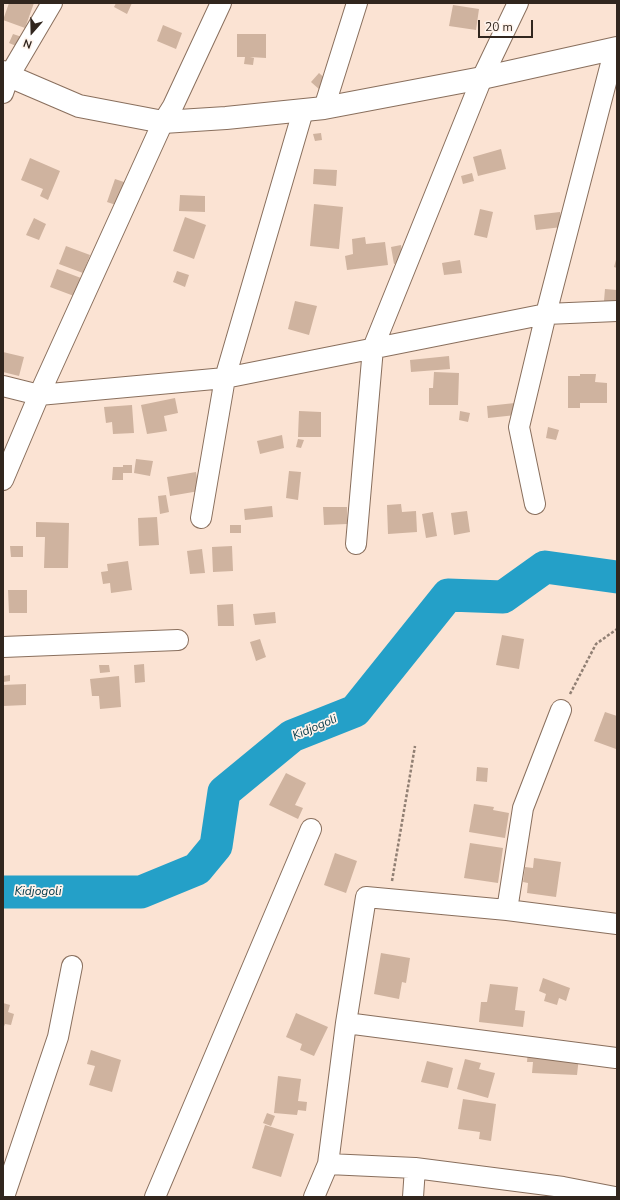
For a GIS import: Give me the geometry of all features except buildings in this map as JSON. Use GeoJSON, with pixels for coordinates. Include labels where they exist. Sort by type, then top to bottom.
{"type":"FeatureCollection","features":[{"type":"Feature","properties":{"kind":"street"},"geometry":{"type":"LineString","coordinates":[[52,3],[5,80],[79,106],[163,122],[226,118],[314,109],[482,78],[616,48],[546,314],[519,427],[535,504]]}},
{"type":"Feature","properties":{"kind":"street"},"geometry":{"type":"LineString","coordinates":[[3,480],[39,395],[163,122],[174,106],[221,3]]}},
{"type":"Feature","properties":{"kind":"street"},"geometry":{"type":"LineString","coordinates":[[201,518],[225,378],[314,109],[357,3]]}},
{"type":"Feature","properties":{"kind":"street"},"geometry":{"type":"LineString","coordinates":[[356,544],[372,348],[482,78],[518,3]]}},
{"type":"Feature","properties":{"kind":"street"},"geometry":{"type":"LineString","coordinates":[[3,386],[39,395],[225,378],[546,314],[617,311]]}},
{"type":"Feature","properties":{"kind":"street"},"geometry":{"type":"LineString","coordinates":[[3,647],[178,640]]}},
{"type":"Feature","properties":{"kind":"street"},"geometry":{"type":"LineString","coordinates":[[507,910],[524,808],[561,710]]}},
{"type":"Feature","properties":{"kind":"street"},"geometry":{"type":"LineString","coordinates":[[155,1197],[311,828]]}},
{"type":"Feature","properties":{"kind":"street"},"geometry":{"type":"LineString","coordinates":[[314,1197],[328,1164],[346,1023],[366,897],[507,910],[617,924]]}},
{"type":"Feature","properties":{"kind":"street"},"geometry":{"type":"LineString","coordinates":[[4,1197],[58,1038],[72,966]]}},
{"type":"Feature","properties":{"kind":"street"},"geometry":{"type":"LineString","coordinates":[[346,1023],[616,1058]]}},
{"type":"Feature","properties":{"kind":"street"},"geometry":{"type":"LineString","coordinates":[[328,1164],[415,1168],[563,1192],[615,1197]]}},
{"type":"Feature","properties":{"kind":"street"},"geometry":{"type":"LineString","coordinates":[[413,1197],[415,1168]]}},
{"type":"Feature","properties":{"kind":"path"},"geometry":{"type":"LineString","coordinates":[[561,710],[596,644],[617,629]]}},
{"type":"Feature","properties":{"kind":"path"},"geometry":{"type":"LineString","coordinates":[[389,899],[415,746]]}},
{"type":"Feature","properties":{"kind":"waterway","name":"Kidjogoli"},"geometry":{"type":"LineString","coordinates":[[3,892],[141,892],[197,869],[216,846],[224,792],[292,736],[355,711],[448,595],[503,597],[545,567],[617,577]]}}]}
